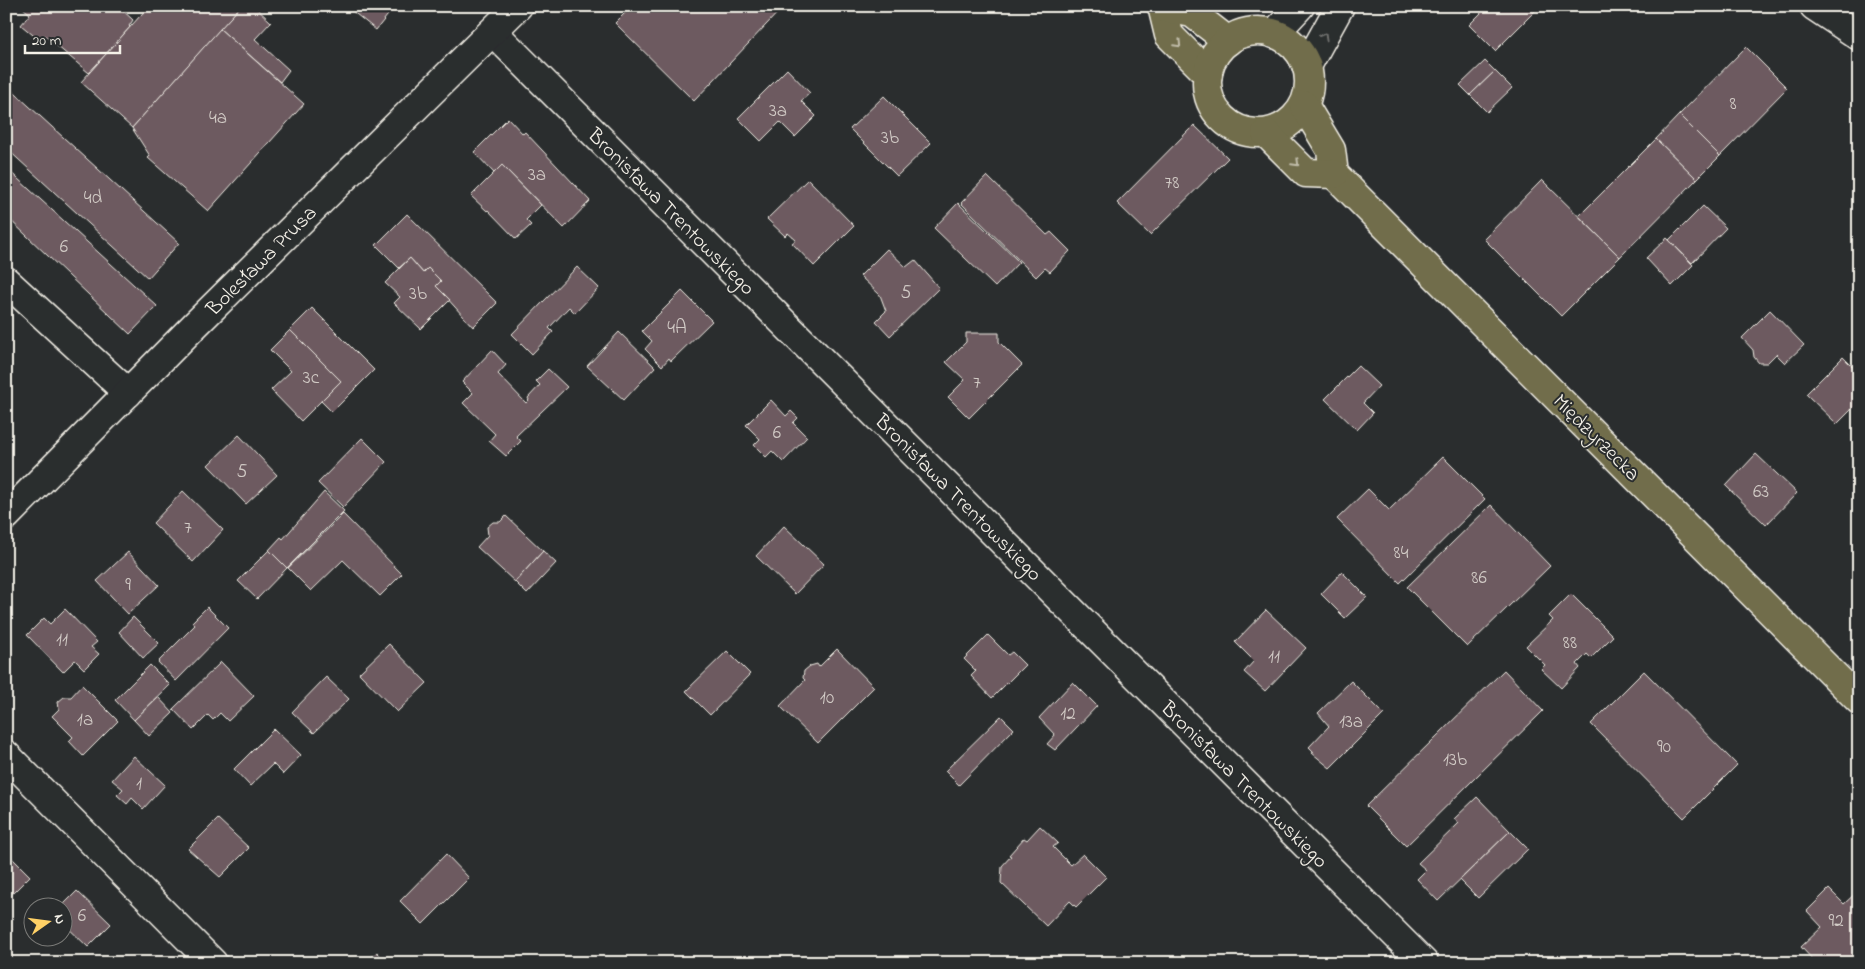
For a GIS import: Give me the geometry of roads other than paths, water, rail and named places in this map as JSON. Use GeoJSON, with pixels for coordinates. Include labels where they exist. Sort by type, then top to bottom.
{"type":"FeatureCollection","features":[{"type":"Feature","properties":{"kind":"main road"},"geometry":{"type":"LineString","coordinates":[[1208,74],[1169,35],[1162,6],[1192,13],[1228,41]]}},
{"type":"Feature","properties":{"kind":"main road"},"geometry":{"type":"LineString","coordinates":[[1250,32],[1274,34],[1294,46],[1307,66],[1309,93],[1304,105],[1294,118],[1282,128],[1266,133],[1252,133],[1240,130],[1228,123],[1218,113],[1211,101],[1208,88],[1208,74],[1212,61],[1228,41],[1250,32]]}},
{"type":"Feature","properties":{"kind":"main road"},"geometry":{"type":"LineString","coordinates":[[1266,133],[1306,173],[1334,174],[1331,150],[1304,105]]}},
{"type":"Feature","properties":{"kind":"main road","name":"Międzyrzecka"},"geometry":{"type":"LineString","coordinates":[[1334,174],[1859,700]]}},
{"type":"Feature","properties":{"kind":"street","name":"Bolesława Prusa"},"geometry":{"type":"LineString","coordinates":[[6,516],[518,6]]}},
{"type":"Feature","properties":{"kind":"street"},"geometry":{"type":"LineString","coordinates":[[1274,34],[1300,6]]}},
{"type":"Feature","properties":{"kind":"street"},"geometry":{"type":"LineString","coordinates":[[1307,66],[1340,6]]}},
{"type":"Feature","properties":{"kind":"street"},"geometry":{"type":"LineString","coordinates":[[1814,6],[1859,36]]}},
{"type":"Feature","properties":{"kind":"street","name":"Bronisława Trentowskiego"},"geometry":{"type":"LineString","coordinates":[[493,32],[1424,963]]}},
{"type":"Feature","properties":{"kind":"street"},"geometry":{"type":"LineString","coordinates":[[6,281],[128,393]]}},
{"type":"Feature","properties":{"kind":"street"},"geometry":{"type":"LineString","coordinates":[[6,754],[213,963]]}}]}
